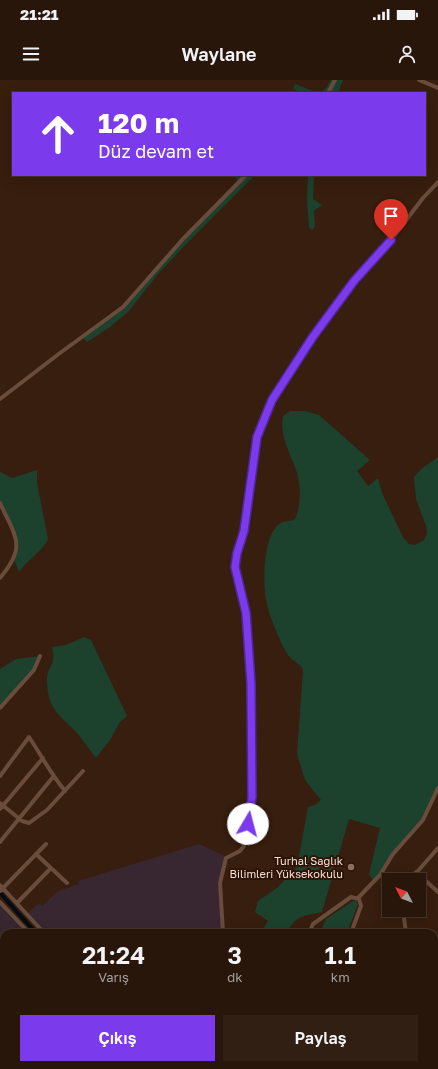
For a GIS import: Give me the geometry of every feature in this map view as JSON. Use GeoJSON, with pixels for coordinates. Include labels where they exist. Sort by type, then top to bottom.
{"type":"FeatureCollection","features":[{"type":"Feature","properties":{"kind":"street"},"geometry":{"type":"LineString","coordinates":[[329,92],[335,80]]}},
{"type":"Feature","properties":{"kind":"street"},"geometry":{"type":"LineString","coordinates":[[420,80],[438,88]]}},
{"type":"Feature","properties":{"kind":"street"},"geometry":{"type":"LineString","coordinates":[[0,399],[58,354],[123,307],[183,239],[245,176]]}},
{"type":"Feature","properties":{"kind":"street"},"geometry":{"type":"LineString","coordinates":[[223,929],[221,876],[226,858],[240,851],[247,835],[252,797],[251,683],[248,624],[235,567],[237,553],[246,525],[257,437],[272,400],[328,315],[367,265],[391,240],[419,203],[438,182]]}},
{"type":"Feature","properties":{"kind":"street"},"geometry":{"type":"LineString","coordinates":[[0,503],[17,543],[16,556],[0,578]]}},
{"type":"Feature","properties":{"kind":"street"},"geometry":{"type":"LineString","coordinates":[[0,708],[34,670],[40,656]]}},
{"type":"Feature","properties":{"kind":"street"},"geometry":{"type":"LineString","coordinates":[[0,776],[29,737],[44,758],[53,776],[65,791]]}},
{"type":"Feature","properties":{"kind":"street"},"geometry":{"type":"LineString","coordinates":[[44,758],[1,806],[27,823],[33,822],[47,810],[83,771]]}},
{"type":"Feature","properties":{"kind":"street"},"geometry":{"type":"LineString","coordinates":[[0,842],[53,776]]}},
{"type":"Feature","properties":{"kind":"street"},"geometry":{"type":"LineString","coordinates":[[311,929],[313,924],[351,898],[358,898],[380,875],[393,854],[423,820],[438,788]]}},
{"type":"Feature","properties":{"kind":"street"},"geometry":{"type":"LineString","coordinates":[[40,929],[1,888],[46,844]]}},
{"type":"Feature","properties":{"kind":"street"},"geometry":{"type":"LineString","coordinates":[[438,848],[416,872],[438,892]]}},
{"type":"Feature","properties":{"kind":"street"},"geometry":{"type":"LineString","coordinates":[[36,854],[67,883]]}},
{"type":"Feature","properties":{"kind":"street"},"geometry":{"type":"LineString","coordinates":[[17,903],[51,868]]}},
{"type":"Feature","properties":{"kind":"street"},"geometry":{"type":"LineString","coordinates":[[352,929],[361,906],[358,898]]}},
{"type":"Feature","properties":{"kind":"street"},"geometry":{"type":"LineString","coordinates":[[0,902],[25,929]]}},
{"type":"Feature","properties":{"kind":"street"},"geometry":{"type":"LineString","coordinates":[[404,917],[405,929]]}},
{"type":"Feature","properties":{"kind":"shaded area"},"geometry":{"type":"Polygon","coordinates":[[[199,844],[227,857],[221,876],[223,929],[40,929],[27,914],[39,903],[42,906],[58,891],[79,884],[78,881],[199,844]]]}},
{"type":"Feature","properties":{"kind":"shaded area"},"geometry":{"type":"Polygon","coordinates":[[[0,902],[25,929],[0,929],[0,902]]]}},
{"type":"Feature","properties":{"kind":"green space"},"geometry":{"type":"Polygon","coordinates":[[[331,80],[343,80],[338,92],[321,92],[326,88],[331,80]]]}},
{"type":"Feature","properties":{"kind":"green space"},"geometry":{"type":"Polygon","coordinates":[[[295,84],[313,91],[321,92],[300,92],[293,89],[295,84]]]}},
{"type":"Feature","properties":{"kind":"green space"},"geometry":{"type":"Polygon","coordinates":[[[235,176],[254,176],[158,274],[129,311],[110,327],[87,342],[82,337],[115,314],[238,184],[235,176]]]}},
{"type":"Feature","properties":{"kind":"green space"},"geometry":{"type":"Polygon","coordinates":[[[308,176],[314,176],[313,199],[322,205],[314,211],[315,227],[312,230],[309,228],[307,203],[308,176]]]}},
{"type":"Feature","properties":{"kind":"green space"},"geometry":{"type":"Polygon","coordinates":[[[290,411],[305,411],[319,415],[370,460],[357,471],[368,486],[378,478],[382,493],[403,537],[409,544],[415,545],[424,540],[427,534],[426,526],[416,499],[414,477],[421,469],[438,457],[438,788],[427,814],[396,850],[374,882],[369,874],[380,828],[349,819],[322,912],[301,917],[293,923],[289,929],[263,929],[268,921],[255,912],[258,901],[278,887],[297,867],[308,807],[315,805],[321,800],[305,780],[297,754],[303,670],[288,655],[279,638],[268,609],[264,586],[265,563],[269,540],[273,531],[278,525],[282,522],[295,519],[299,503],[300,490],[298,478],[284,438],[282,424],[283,416],[290,411]]]}},
{"type":"Feature","properties":{"kind":"green space"},"geometry":{"type":"Polygon","coordinates":[[[37,470],[37,483],[48,539],[43,547],[19,572],[14,559],[17,543],[0,503],[0,472],[12,478],[37,470]]]}},
{"type":"Feature","properties":{"kind":"green space"},"geometry":{"type":"Polygon","coordinates":[[[84,637],[91,640],[127,716],[120,722],[110,740],[96,758],[77,733],[60,716],[52,705],[47,682],[48,673],[53,659],[52,647],[66,645],[84,637]]]}},
{"type":"Feature","properties":{"kind":"green space"},"geometry":{"type":"Polygon","coordinates":[[[40,656],[37,664],[0,708],[0,669],[16,659],[40,656]]]}},
{"type":"Feature","properties":{"kind":"green space"},"geometry":{"type":"Polygon","coordinates":[[[353,901],[356,901],[358,904],[349,929],[322,929],[326,919],[353,901]]]}},
{"type":"Feature","properties":{"kind":"waterway"},"geometry":{"type":"LineString","coordinates":[[0,893],[32,929]]}},
{"type":"Feature","properties":{"kind":"place","name":"Turhal Sağlık Bilimleri Yüksekokulu"},"geometry":{"type":"Point","coordinates":[351,867]}},
{"type":"Feature","properties":{"kind":"route"},"geometry":{"type":"LineString","coordinates":[[248,824],[252,797],[251,683],[248,624],[242,591],[235,567],[235,560],[244,531],[249,506],[257,437],[272,400],[312,338],[354,281],[391,240]]}}]}
